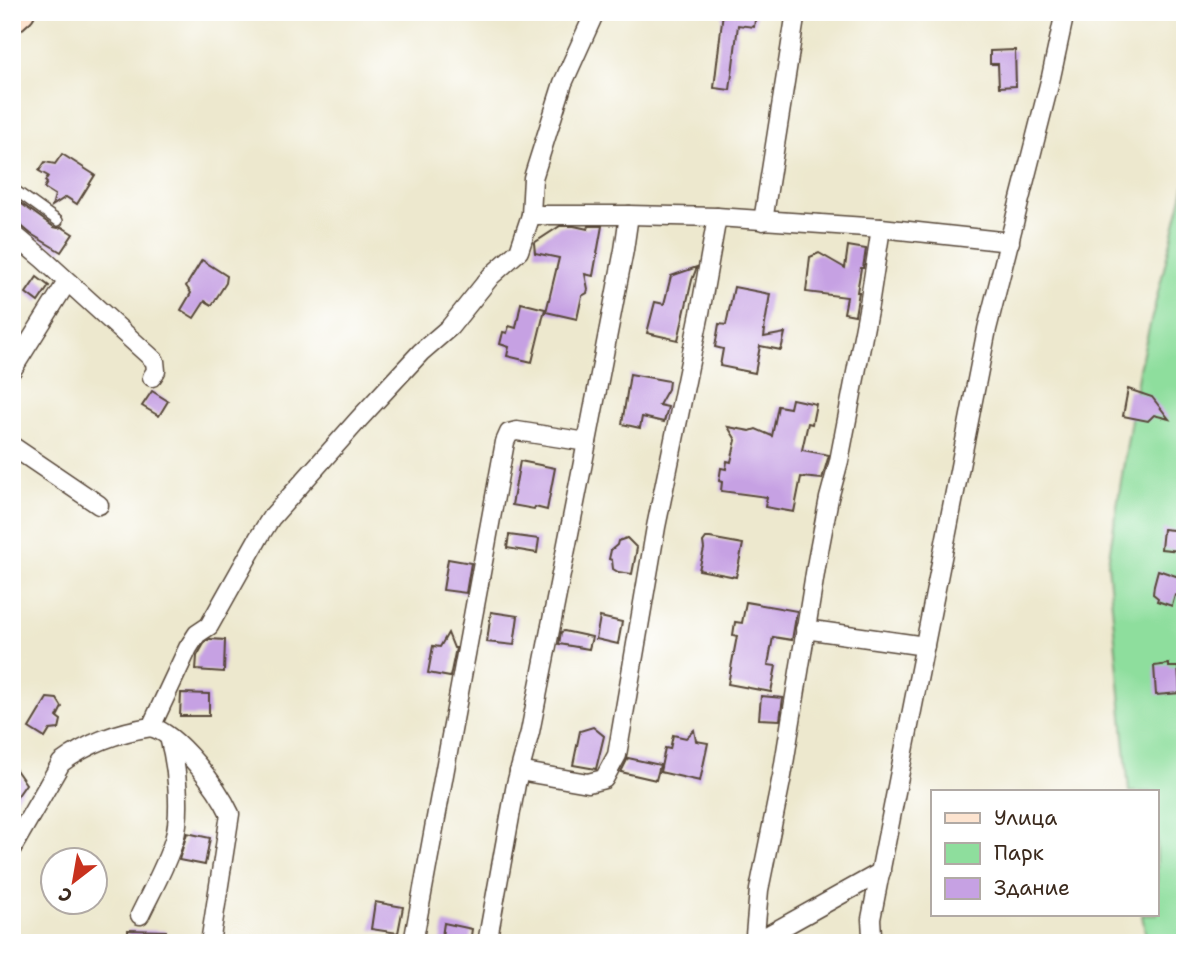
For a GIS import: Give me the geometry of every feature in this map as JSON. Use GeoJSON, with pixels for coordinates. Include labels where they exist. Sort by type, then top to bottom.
{"type":"FeatureCollection","features":[{"type":"Feature","properties":{"kind":"main road"},"geometry":{"type":"LineString","coordinates":[[12,21],[22,12]]}},
{"type":"Feature","properties":{"kind":"street"},"geometry":{"type":"LineString","coordinates":[[151,727],[188,648],[197,634],[209,626],[271,518],[421,352],[450,327],[491,276],[519,251],[531,215],[533,178],[563,83],[594,12]]}},
{"type":"Feature","properties":{"kind":"street"},"geometry":{"type":"LineString","coordinates":[[763,221],[796,12]]}},
{"type":"Feature","properties":{"kind":"street"},"geometry":{"type":"LineString","coordinates":[[878,943],[872,934],[871,919],[987,329],[1065,12]]}},
{"type":"Feature","properties":{"kind":"street"},"geometry":{"type":"LineString","coordinates":[[531,215],[717,217],[881,228],[1010,242]]}},
{"type":"Feature","properties":{"kind":"street"},"geometry":{"type":"LineString","coordinates":[[487,943],[519,771],[530,732],[587,442],[629,215]]}},
{"type":"Feature","properties":{"kind":"street"},"geometry":{"type":"LineString","coordinates":[[519,771],[588,783],[604,779],[617,755],[656,527],[717,217]]}},
{"type":"Feature","properties":{"kind":"street"},"geometry":{"type":"LineString","coordinates":[[881,228],[839,461],[829,498],[784,765],[759,890],[756,942],[881,872]]}},
{"type":"Feature","properties":{"kind":"street"},"geometry":{"type":"LineString","coordinates":[[12,233],[155,361],[156,371],[152,377]]}},
{"type":"Feature","properties":{"kind":"street"},"geometry":{"type":"LineString","coordinates":[[12,370],[67,282]]}},
{"type":"Feature","properties":{"kind":"street"},"geometry":{"type":"LineString","coordinates":[[413,943],[505,442],[509,433],[517,431],[587,442]]}},
{"type":"Feature","properties":{"kind":"street"},"geometry":{"type":"LineString","coordinates":[[12,446],[99,505]]}},
{"type":"Feature","properties":{"kind":"street"},"geometry":{"type":"LineString","coordinates":[[805,629],[925,646]]}},
{"type":"Feature","properties":{"kind":"street"},"geometry":{"type":"LineString","coordinates":[[12,848],[61,763],[105,738],[125,731],[151,727],[159,729],[183,748],[222,796],[230,814],[210,943]]}},
{"type":"Feature","properties":{"kind":"street"},"geometry":{"type":"LineString","coordinates":[[140,915],[175,836],[177,783],[169,737]]}},
{"type":"Feature","properties":{"kind":"lane"},"geometry":{"type":"LineString","coordinates":[[12,188],[58,221]]}},
{"type":"Feature","properties":{"kind":"green space"},"geometry":{"type":"Polygon","coordinates":[[[1185,184],[1185,943],[1147,943],[1142,916],[1158,916],[1158,790],[1129,790],[1108,563],[1139,369],[1185,184]]]}},
{"type":"Feature","properties":{"kind":"building"},"geometry":{"type":"Polygon","coordinates":[[[723,12],[756,14],[754,27],[738,25],[730,90],[714,88],[723,12]]]}},
{"type":"Feature","properties":{"kind":"building"},"geometry":{"type":"Polygon","coordinates":[[[1015,50],[1016,86],[999,87],[998,64],[990,64],[990,51],[1015,50]]]}},
{"type":"Feature","properties":{"kind":"building"},"geometry":{"type":"Polygon","coordinates":[[[62,154],[95,175],[77,204],[66,197],[52,206],[55,195],[44,188],[48,176],[39,171],[45,162],[55,164],[62,154]]]}},
{"type":"Feature","properties":{"kind":"building"},"geometry":{"type":"Polygon","coordinates":[[[12,197],[54,227],[62,227],[73,234],[61,252],[12,222],[12,197]]]}},
{"type":"Feature","properties":{"kind":"building"},"geometry":{"type":"Polygon","coordinates":[[[560,226],[588,229],[589,226],[602,226],[593,276],[585,274],[588,289],[582,296],[577,319],[546,312],[559,258],[535,253],[534,243],[560,226]]]}},
{"type":"Feature","properties":{"kind":"building"},"geometry":{"type":"Polygon","coordinates":[[[848,246],[866,249],[855,315],[844,313],[847,297],[806,292],[810,257],[819,253],[845,268],[848,246]]]}},
{"type":"Feature","properties":{"kind":"building"},"geometry":{"type":"Polygon","coordinates":[[[202,260],[227,276],[226,283],[212,305],[205,301],[194,318],[181,310],[191,293],[186,286],[202,260]]]}},
{"type":"Feature","properties":{"kind":"building"},"geometry":{"type":"Polygon","coordinates":[[[697,267],[678,340],[647,333],[655,302],[664,304],[671,276],[697,267]]]}},
{"type":"Feature","properties":{"kind":"building"},"geometry":{"type":"Polygon","coordinates":[[[37,277],[49,286],[38,302],[26,293],[37,277]]]}},
{"type":"Feature","properties":{"kind":"building"},"geometry":{"type":"Polygon","coordinates":[[[734,287],[770,294],[764,337],[785,333],[781,350],[760,346],[755,373],[720,366],[723,349],[715,347],[719,324],[726,325],[734,287]]]}},
{"type":"Feature","properties":{"kind":"building"},"geometry":{"type":"Polygon","coordinates":[[[521,303],[545,309],[532,362],[507,356],[509,347],[500,344],[503,332],[507,333],[509,326],[516,328],[521,303]]]}},
{"type":"Feature","properties":{"kind":"building"},"geometry":{"type":"Polygon","coordinates":[[[630,374],[669,381],[668,389],[659,405],[668,407],[664,422],[642,417],[640,428],[622,424],[630,374]]]}},
{"type":"Feature","properties":{"kind":"building"},"geometry":{"type":"Polygon","coordinates":[[[1128,389],[1152,397],[1169,419],[1154,415],[1148,421],[1123,416],[1128,389]]]}},
{"type":"Feature","properties":{"kind":"building"},"geometry":{"type":"Polygon","coordinates":[[[152,391],[168,401],[159,416],[142,406],[152,391]]]}},
{"type":"Feature","properties":{"kind":"building"},"geometry":{"type":"Polygon","coordinates":[[[792,399],[816,404],[812,424],[808,423],[802,450],[829,455],[822,479],[801,477],[794,512],[765,507],[767,497],[721,491],[721,468],[726,469],[727,461],[731,462],[736,440],[728,427],[750,431],[756,429],[772,436],[778,406],[790,408],[792,399]]]}},
{"type":"Feature","properties":{"kind":"building"},"geometry":{"type":"Polygon","coordinates":[[[520,461],[555,468],[547,510],[512,505],[520,461]]]}},
{"type":"Feature","properties":{"kind":"building"},"geometry":{"type":"Polygon","coordinates":[[[1163,529],[1183,531],[1180,551],[1161,549],[1163,529]]]}},
{"type":"Feature","properties":{"kind":"building"},"geometry":{"type":"Polygon","coordinates":[[[509,535],[539,539],[537,553],[507,548],[509,535]]]}},
{"type":"Feature","properties":{"kind":"building"},"geometry":{"type":"Polygon","coordinates":[[[627,538],[637,548],[632,574],[613,569],[612,560],[609,559],[611,550],[618,541],[627,538]]]}},
{"type":"Feature","properties":{"kind":"building"},"geometry":{"type":"Polygon","coordinates":[[[706,538],[743,544],[736,577],[699,570],[706,538]]]}},
{"type":"Feature","properties":{"kind":"building"},"geometry":{"type":"Polygon","coordinates":[[[448,559],[471,563],[466,593],[443,590],[448,559]]]}},
{"type":"Feature","properties":{"kind":"building"},"geometry":{"type":"Polygon","coordinates":[[[1158,570],[1185,579],[1182,598],[1175,595],[1172,606],[1157,601],[1158,598],[1153,594],[1158,570]]]}},
{"type":"Feature","properties":{"kind":"building"},"geometry":{"type":"Polygon","coordinates":[[[746,602],[797,611],[792,640],[773,637],[768,665],[776,666],[771,692],[728,684],[737,636],[733,635],[735,622],[742,623],[746,602]]]}},
{"type":"Feature","properties":{"kind":"building"},"geometry":{"type":"Polygon","coordinates":[[[491,612],[518,616],[514,645],[487,642],[491,612]]]}},
{"type":"Feature","properties":{"kind":"building"},"geometry":{"type":"Polygon","coordinates":[[[600,617],[622,622],[618,644],[596,639],[600,617]]]}},
{"type":"Feature","properties":{"kind":"building"},"geometry":{"type":"Polygon","coordinates":[[[561,632],[592,637],[589,649],[559,644],[561,632]]]}},
{"type":"Feature","properties":{"kind":"building"},"geometry":{"type":"Polygon","coordinates":[[[448,633],[456,648],[450,677],[428,673],[433,646],[440,647],[448,633]]]}},
{"type":"Feature","properties":{"kind":"building"},"geometry":{"type":"Polygon","coordinates":[[[210,639],[225,640],[224,672],[196,670],[197,656],[205,642],[210,639]]]}},
{"type":"Feature","properties":{"kind":"building"},"geometry":{"type":"Polygon","coordinates":[[[1169,664],[1169,667],[1178,667],[1180,693],[1156,695],[1154,666],[1169,664]]]}},
{"type":"Feature","properties":{"kind":"building"},"geometry":{"type":"Polygon","coordinates":[[[181,693],[209,694],[209,716],[180,716],[181,693]]]}},
{"type":"Feature","properties":{"kind":"building"},"geometry":{"type":"Polygon","coordinates":[[[761,696],[783,698],[780,720],[759,719],[761,696]]]}},
{"type":"Feature","properties":{"kind":"building"},"geometry":{"type":"Polygon","coordinates":[[[47,698],[57,699],[62,707],[57,717],[61,720],[59,729],[50,730],[45,738],[29,728],[47,698]]]}},
{"type":"Feature","properties":{"kind":"building"},"geometry":{"type":"Polygon","coordinates":[[[593,727],[604,736],[596,769],[573,765],[580,731],[593,727]]]}},
{"type":"Feature","properties":{"kind":"building"},"geometry":{"type":"Polygon","coordinates":[[[694,730],[696,741],[708,743],[700,781],[660,772],[665,748],[670,749],[673,735],[686,738],[694,730]]]}},
{"type":"Feature","properties":{"kind":"building"},"geometry":{"type":"Polygon","coordinates":[[[628,758],[660,765],[656,780],[621,772],[628,758]]]}},
{"type":"Feature","properties":{"kind":"building"},"geometry":{"type":"Polygon","coordinates":[[[12,764],[26,784],[12,804],[12,764]]]}},
{"type":"Feature","properties":{"kind":"building"},"geometry":{"type":"Polygon","coordinates":[[[187,833],[210,838],[205,865],[179,860],[187,833]]]}},
{"type":"Feature","properties":{"kind":"building"},"geometry":{"type":"Polygon","coordinates":[[[375,902],[403,907],[398,933],[371,929],[375,902]]]}},
{"type":"Feature","properties":{"kind":"building"},"geometry":{"type":"Polygon","coordinates":[[[444,923],[472,929],[470,943],[441,943],[444,923]]]}},
{"type":"Feature","properties":{"kind":"building"},"geometry":{"type":"Polygon","coordinates":[[[128,930],[166,931],[166,943],[128,943],[128,930]]]}}]}
